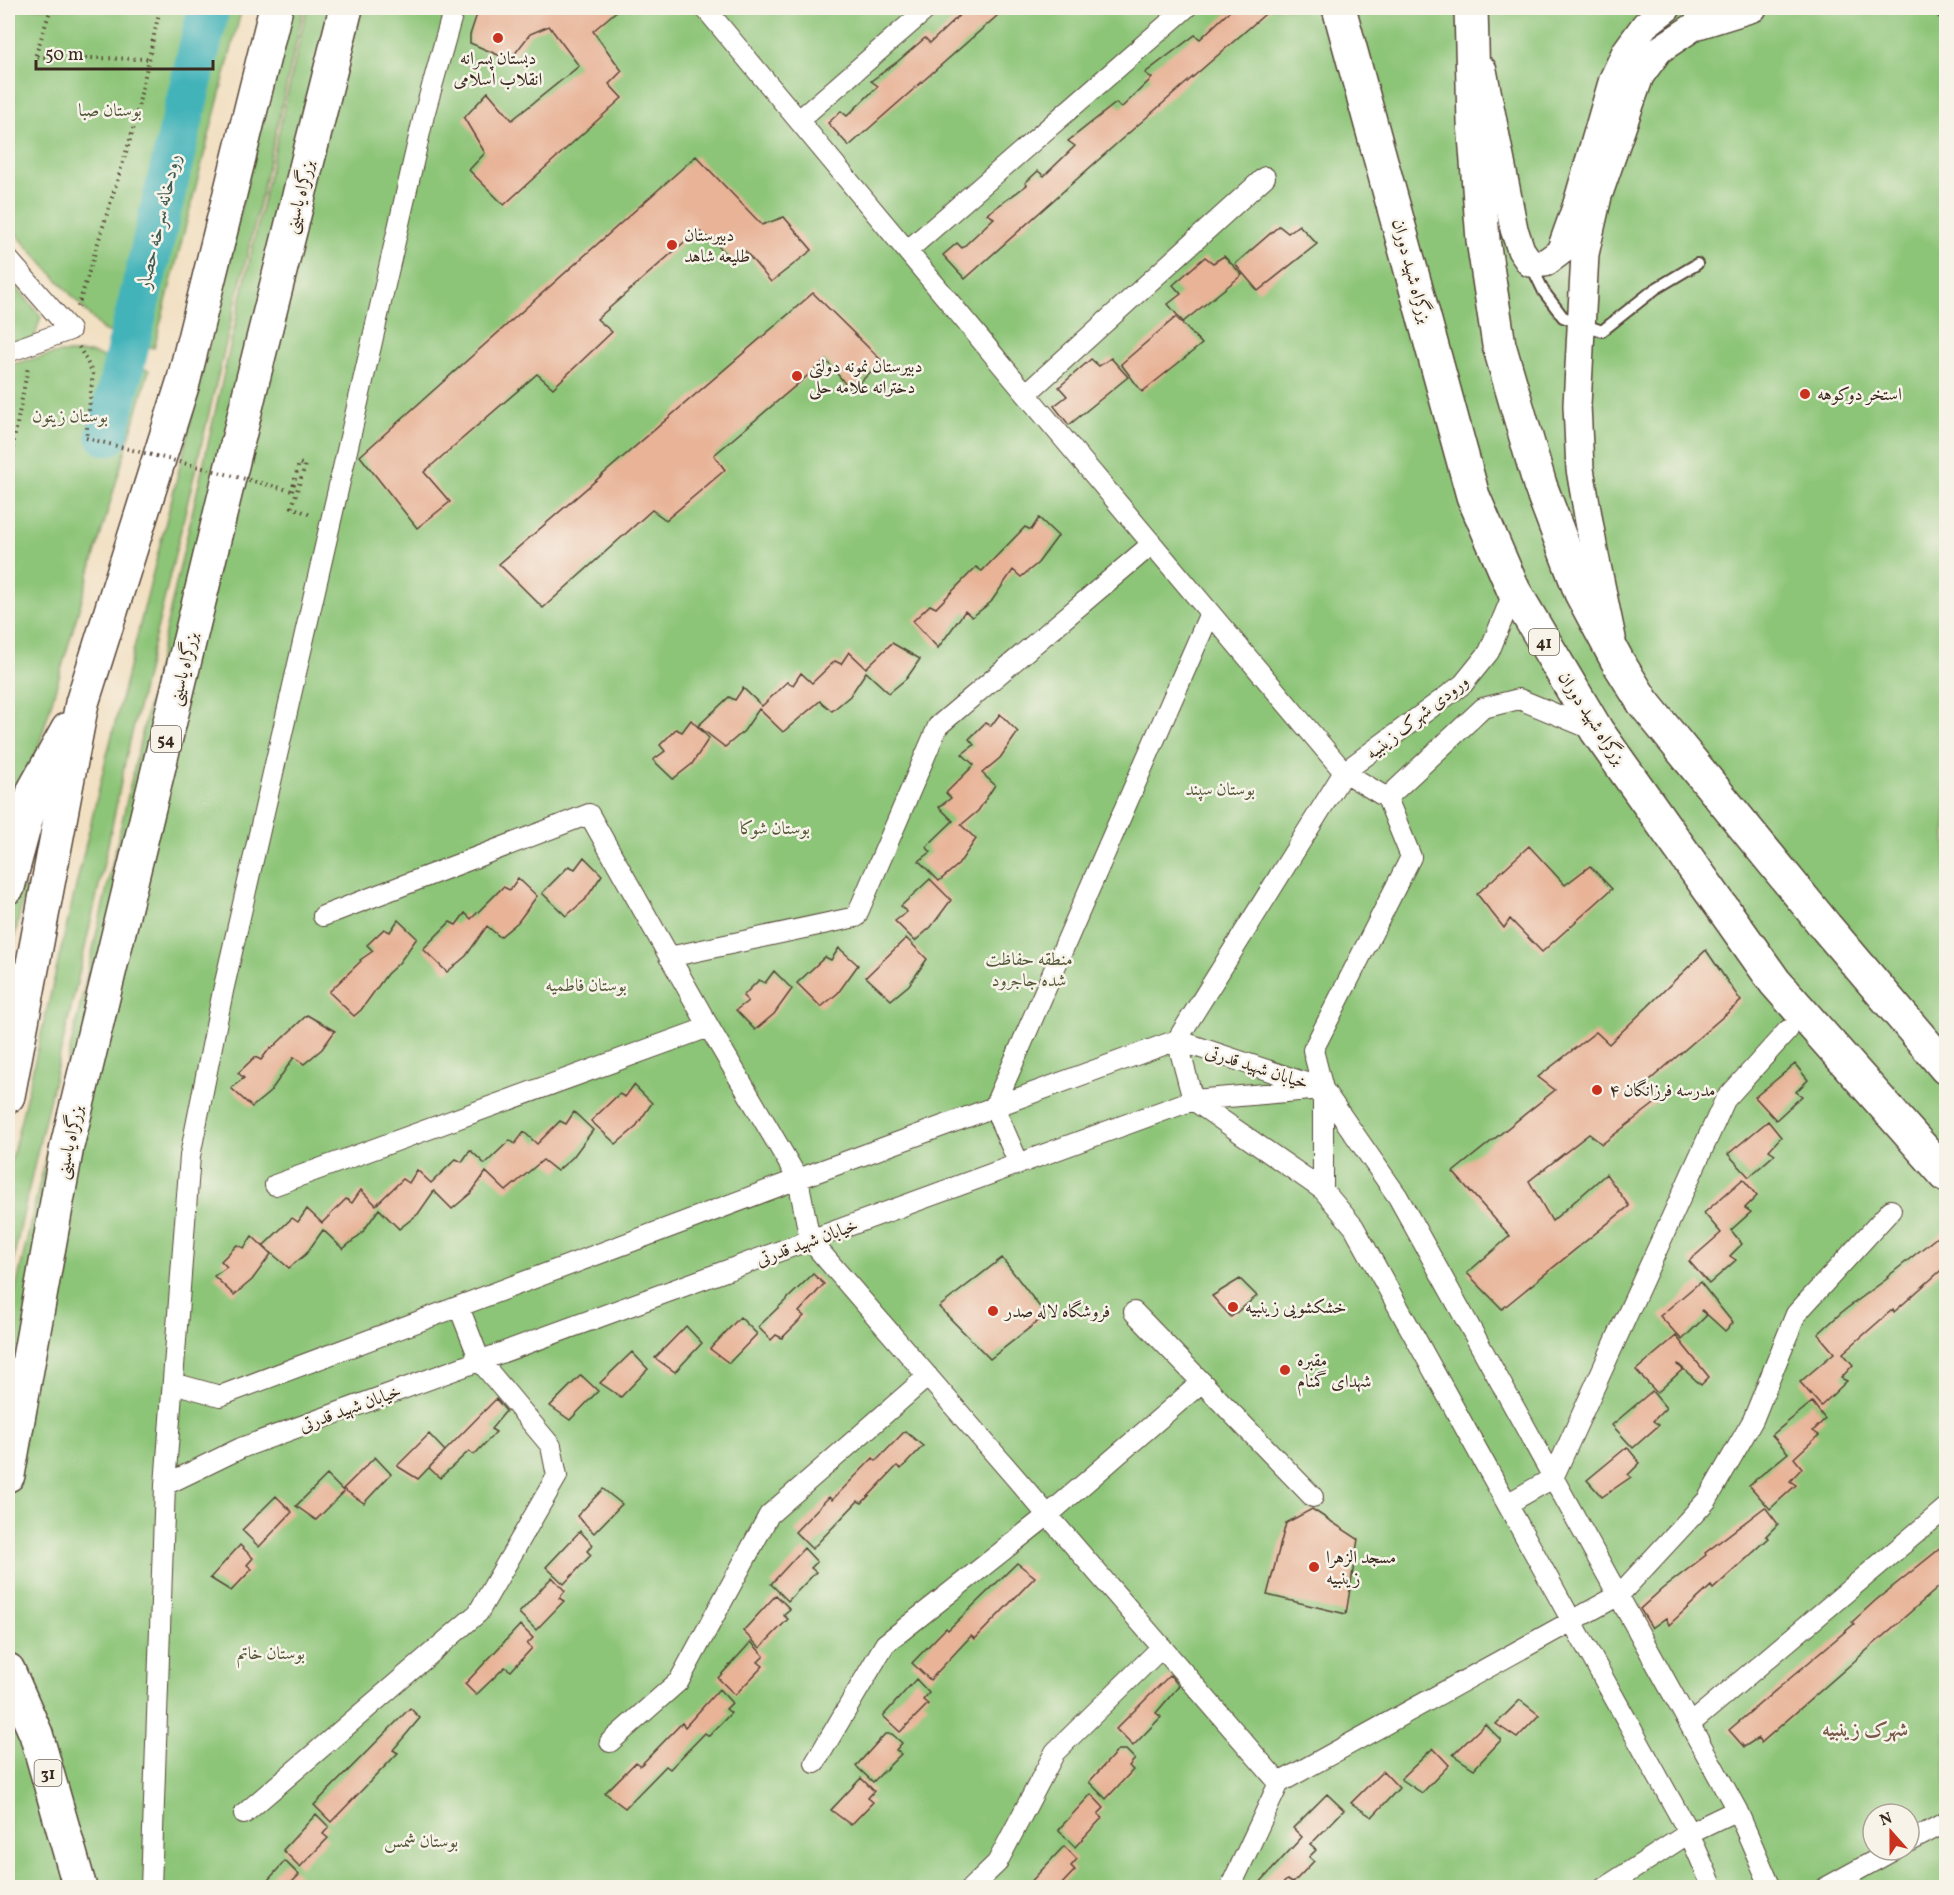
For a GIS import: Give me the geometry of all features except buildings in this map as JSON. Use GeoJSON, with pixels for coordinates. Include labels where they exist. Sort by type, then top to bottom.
{"type":"FeatureCollection","features":[{"type":"Feature","properties":{"kind":"highway"},"geometry":{"type":"LineString","coordinates":[[8,1096],[82,704],[183,383],[276,8]]}},
{"type":"Feature","properties":{"kind":"highway","name":"بزرگراه یاسینی"},"geometry":{"type":"LineString","coordinates":[[8,1476],[67,1146],[346,8]]}},
{"type":"Feature","properties":{"kind":"highway","name":"بزرگراه شهید دوران"},"geometry":{"type":"LineString","coordinates":[[1339,8],[1473,496],[1514,591],[1597,731],[1775,982],[1947,1175]]}},
{"type":"Feature","properties":{"kind":"highway"},"geometry":{"type":"LineString","coordinates":[[1471,9],[1474,122],[1483,240],[1499,345],[1540,485],[1581,593],[1618,662],[1643,702],[1826,927],[1947,1068]]}},
{"type":"Feature","properties":{"kind":"highway"},"geometry":{"type":"LineString","coordinates":[[8,887],[34,790],[82,704]]}},
{"type":"Feature","properties":{"kind":"highway","name":"31"},"geometry":{"type":"LineString","coordinates":[[8,1670],[36,1734],[79,1883]]}},
{"type":"Feature","properties":{"kind":"main road"},"geometry":{"type":"LineString","coordinates":[[1471,9],[1514,229],[1521,249],[1530,263],[1545,263],[1560,252],[1576,207],[1613,80],[1626,51],[1645,25],[1666,8]]}},
{"type":"Feature","properties":{"kind":"main road"},"geometry":{"type":"LineString","coordinates":[[1618,662],[1594,552],[1580,469],[1577,405],[1585,254],[1598,196],[1640,76],[1659,50],[1695,27],[1753,8]]}},
{"type":"Feature","properties":{"kind":"street"},"geometry":{"type":"LineString","coordinates":[[152,1887],[165,1485],[190,1156],[226,980],[424,115],[454,8]]}},
{"type":"Feature","properties":{"kind":"street"},"geometry":{"type":"LineString","coordinates":[[705,8],[1344,772],[1388,798],[1411,857],[1313,1050],[1323,1089],[1323,1190]]}},
{"type":"Feature","properties":{"kind":"street"},"geometry":{"type":"LineString","coordinates":[[799,120],[928,8]]}},
{"type":"Feature","properties":{"kind":"street"},"geometry":{"type":"LineString","coordinates":[[907,251],[1186,8]]}},
{"type":"Feature","properties":{"kind":"street"},"geometry":{"type":"LineString","coordinates":[[1026,394],[1265,177]]}},
{"type":"Feature","properties":{"kind":"street"},"geometry":{"type":"LineString","coordinates":[[8,259],[70,330],[8,352]]}},
{"type":"Feature","properties":{"kind":"street"},"geometry":{"type":"LineString","coordinates":[[669,957],[856,917],[938,726],[1152,544]]}},
{"type":"Feature","properties":{"kind":"street","name":"ورودی شهرک زینبیه"},"geometry":{"type":"LineString","coordinates":[[1344,772],[1463,684],[1489,652],[1514,591]]}},
{"type":"Feature","properties":{"kind":"street"},"geometry":{"type":"LineString","coordinates":[[1019,1164],[994,1107],[1210,613]]}},
{"type":"Feature","properties":{"kind":"street"},"geometry":{"type":"LineString","coordinates":[[1388,798],[1483,708],[1519,699],[1597,731]]}},
{"type":"Feature","properties":{"kind":"street"},"geometry":{"type":"LineString","coordinates":[[173,1383],[220,1396],[798,1179],[1177,1040],[1344,772]]}},
{"type":"Feature","properties":{"kind":"street"},"geometry":{"type":"LineString","coordinates":[[323,916],[589,814],[708,1027],[798,1179],[810,1240],[1279,1783]]}},
{"type":"Feature","properties":{"kind":"street"},"geometry":{"type":"LineString","coordinates":[[275,1185],[708,1027]]}},
{"type":"Feature","properties":{"kind":"street"},"geometry":{"type":"LineString","coordinates":[[1507,1504],[1553,1478],[1725,1100],[1788,1030]]}},
{"type":"Feature","properties":{"kind":"street"},"geometry":{"type":"LineString","coordinates":[[1177,1040],[1194,1100],[1323,1190],[1354,1227],[1689,1833],[1713,1887]]}},
{"type":"Feature","properties":{"kind":"street","name":"خیابان شهید قدرتی"},"geometry":{"type":"LineString","coordinates":[[1177,1040],[1323,1089]]}},
{"type":"Feature","properties":{"kind":"street"},"geometry":{"type":"LineString","coordinates":[[1323,1089],[1398,1197],[1737,1810],[1771,1887]]}},
{"type":"Feature","properties":{"kind":"street","name":"خیابان شهید قدرتی"},"geometry":{"type":"LineString","coordinates":[[165,1485],[242,1448],[1194,1100],[1323,1089]]}},
{"type":"Feature","properties":{"kind":"street"},"geometry":{"type":"LineString","coordinates":[[1230,1887],[1279,1783],[1618,1595],[1707,1500],[1753,1420],[1796,1314],[1891,1210]]}},
{"type":"Feature","properties":{"kind":"street"},"geometry":{"type":"LineString","coordinates":[[244,1814],[478,1613],[557,1476],[551,1446],[480,1361],[459,1307]]}},
{"type":"Feature","properties":{"kind":"street"},"geometry":{"type":"LineString","coordinates":[[1134,1311],[1313,1497]]}},
{"type":"Feature","properties":{"kind":"street"},"geometry":{"type":"LineString","coordinates":[[610,1742],[679,1681],[769,1515],[928,1376]]}},
{"type":"Feature","properties":{"kind":"street"},"geometry":{"type":"LineString","coordinates":[[815,1763],[885,1644],[1048,1515],[1202,1382]]}},
{"type":"Feature","properties":{"kind":"street"},"geometry":{"type":"LineString","coordinates":[[1690,1724],[1947,1508]]}},
{"type":"Feature","properties":{"kind":"street"},"geometry":{"type":"LineString","coordinates":[[971,1887],[997,1863],[1055,1752],[1162,1647]]}},
{"type":"Feature","properties":{"kind":"street"},"geometry":{"type":"LineString","coordinates":[[1604,1887],[1689,1833],[1737,1810]]}},
{"type":"Feature","properties":{"kind":"street"},"geometry":{"type":"LineString","coordinates":[[1921,1836],[1947,1822]]}},
{"type":"Feature","properties":{"kind":"street"},"geometry":{"type":"LineString","coordinates":[[1825,1887],[1872,1862]]}},
{"type":"Feature","properties":{"kind":"lane"},"geometry":{"type":"LineString","coordinates":[[1937,8],[1947,15]]}},
{"type":"Feature","properties":{"kind":"lane"},"geometry":{"type":"LineString","coordinates":[[1530,263],[1544,292],[1563,317],[1602,331],[1655,289],[1697,264]]}},
{"type":"Feature","properties":{"kind":"path"},"geometry":{"type":"LineString","coordinates":[[51,8],[35,57],[149,59]]}},
{"type":"Feature","properties":{"kind":"path"},"geometry":{"type":"LineString","coordinates":[[160,8],[133,130],[70,330],[93,374],[86,438],[292,491],[299,463],[305,465],[292,507]]}},
{"type":"Feature","properties":{"kind":"path"},"geometry":{"type":"LineString","coordinates":[[8,471],[33,343]]}},
{"type":"Feature","properties":{"kind":"green space","name":"بوستان صبا"},"geometry":{"type":"Polygon","coordinates":[[[8,8],[242,8],[154,348],[103,330],[8,225],[8,8]]]}},
{"type":"Feature","properties":{"kind":"green space"},"geometry":{"type":"Polygon","coordinates":[[[288,8],[304,8],[257,214],[125,762],[8,1285],[8,1177],[11,1162],[105,763],[183,454],[288,8]]]}},
{"type":"Feature","properties":{"kind":"green space","name":"منطقه حفاظت شده جاجرود"},"geometry":{"type":"Polygon","coordinates":[[[307,8],[1946,8],[1946,1887],[8,1888],[8,1323],[307,8]]]}},
{"type":"Feature","properties":{"kind":"green space"},"geometry":{"type":"Polygon","coordinates":[[[8,277],[41,316],[33,343],[8,346],[8,277]]]}},
{"type":"Feature","properties":{"kind":"green space","name":"بوستان زیتون"},"geometry":{"type":"Polygon","coordinates":[[[58,353],[90,353],[149,370],[8,851],[8,365],[58,353]]]}},
{"type":"Feature","properties":{"kind":"green space"},"geometry":{"type":"Polygon","coordinates":[[[26,885],[8,967],[8,913],[14,892],[26,885]]]}},
{"type":"Feature","properties":{"kind":"waterway","name":"رودخانه سرخه حصار"},"geometry":{"type":"LineString","coordinates":[[107,435],[209,8]]}},
{"type":"Feature","properties":{"kind":"place","name":"دبستان پسرانه انقلاب اسلامی"},"geometry":{"type":"Point","coordinates":[498,38]}},
{"type":"Feature","properties":{"kind":"place","name":"دبیرستان طلیعه شاهد"},"geometry":{"type":"Point","coordinates":[672,245]}},
{"type":"Feature","properties":{"kind":"place","name":"دبیرستان نمونه دولتی دخترانه علامه حلی"},"geometry":{"type":"Point","coordinates":[797,376]}},
{"type":"Feature","properties":{"kind":"place","name":"استخر دوکوهه"},"geometry":{"type":"Point","coordinates":[1805,394]}},
{"type":"Feature","properties":{"kind":"place","name":"مدرسه فرزانگان ۴"},"geometry":{"type":"Point","coordinates":[1597,1090]}},
{"type":"Feature","properties":{"kind":"place","name":"خشکشویی زینبیه"},"geometry":{"type":"Point","coordinates":[1233,1307]}},
{"type":"Feature","properties":{"kind":"place","name":"فروشگاه لاله صدر"},"geometry":{"type":"Point","coordinates":[993,1311]}},
{"type":"Feature","properties":{"kind":"place","name":"مقبره شهدای گمنام"},"geometry":{"type":"Point","coordinates":[1285,1370]}},
{"type":"Feature","properties":{"kind":"place","name":"مسجد الزهرا زینبیه"},"geometry":{"type":"Point","coordinates":[1314,1567]}},
{"type":"Feature","properties":{"kind":"district","name":"شهرک زینبیه"},"geometry":{"type":"Point","coordinates":[1865,1729]}},
{"type":"Feature","properties":{"kind":"park label","name":"بوستان سپند"},"geometry":{"type":"Point","coordinates":[1220,789]}},
{"type":"Feature","properties":{"kind":"park label","name":"بوستان شوکا"},"geometry":{"type":"Point","coordinates":[775,828]}},
{"type":"Feature","properties":{"kind":"park label","name":"بوستان فاطمیه"},"geometry":{"type":"Point","coordinates":[586,985]}},
{"type":"Feature","properties":{"kind":"park label","name":"بوستان خاتم"},"geometry":{"type":"Point","coordinates":[271,1653]}},
{"type":"Feature","properties":{"kind":"park label","name":"بوستان شمس"},"geometry":{"type":"Point","coordinates":[421,1841]}}]}
